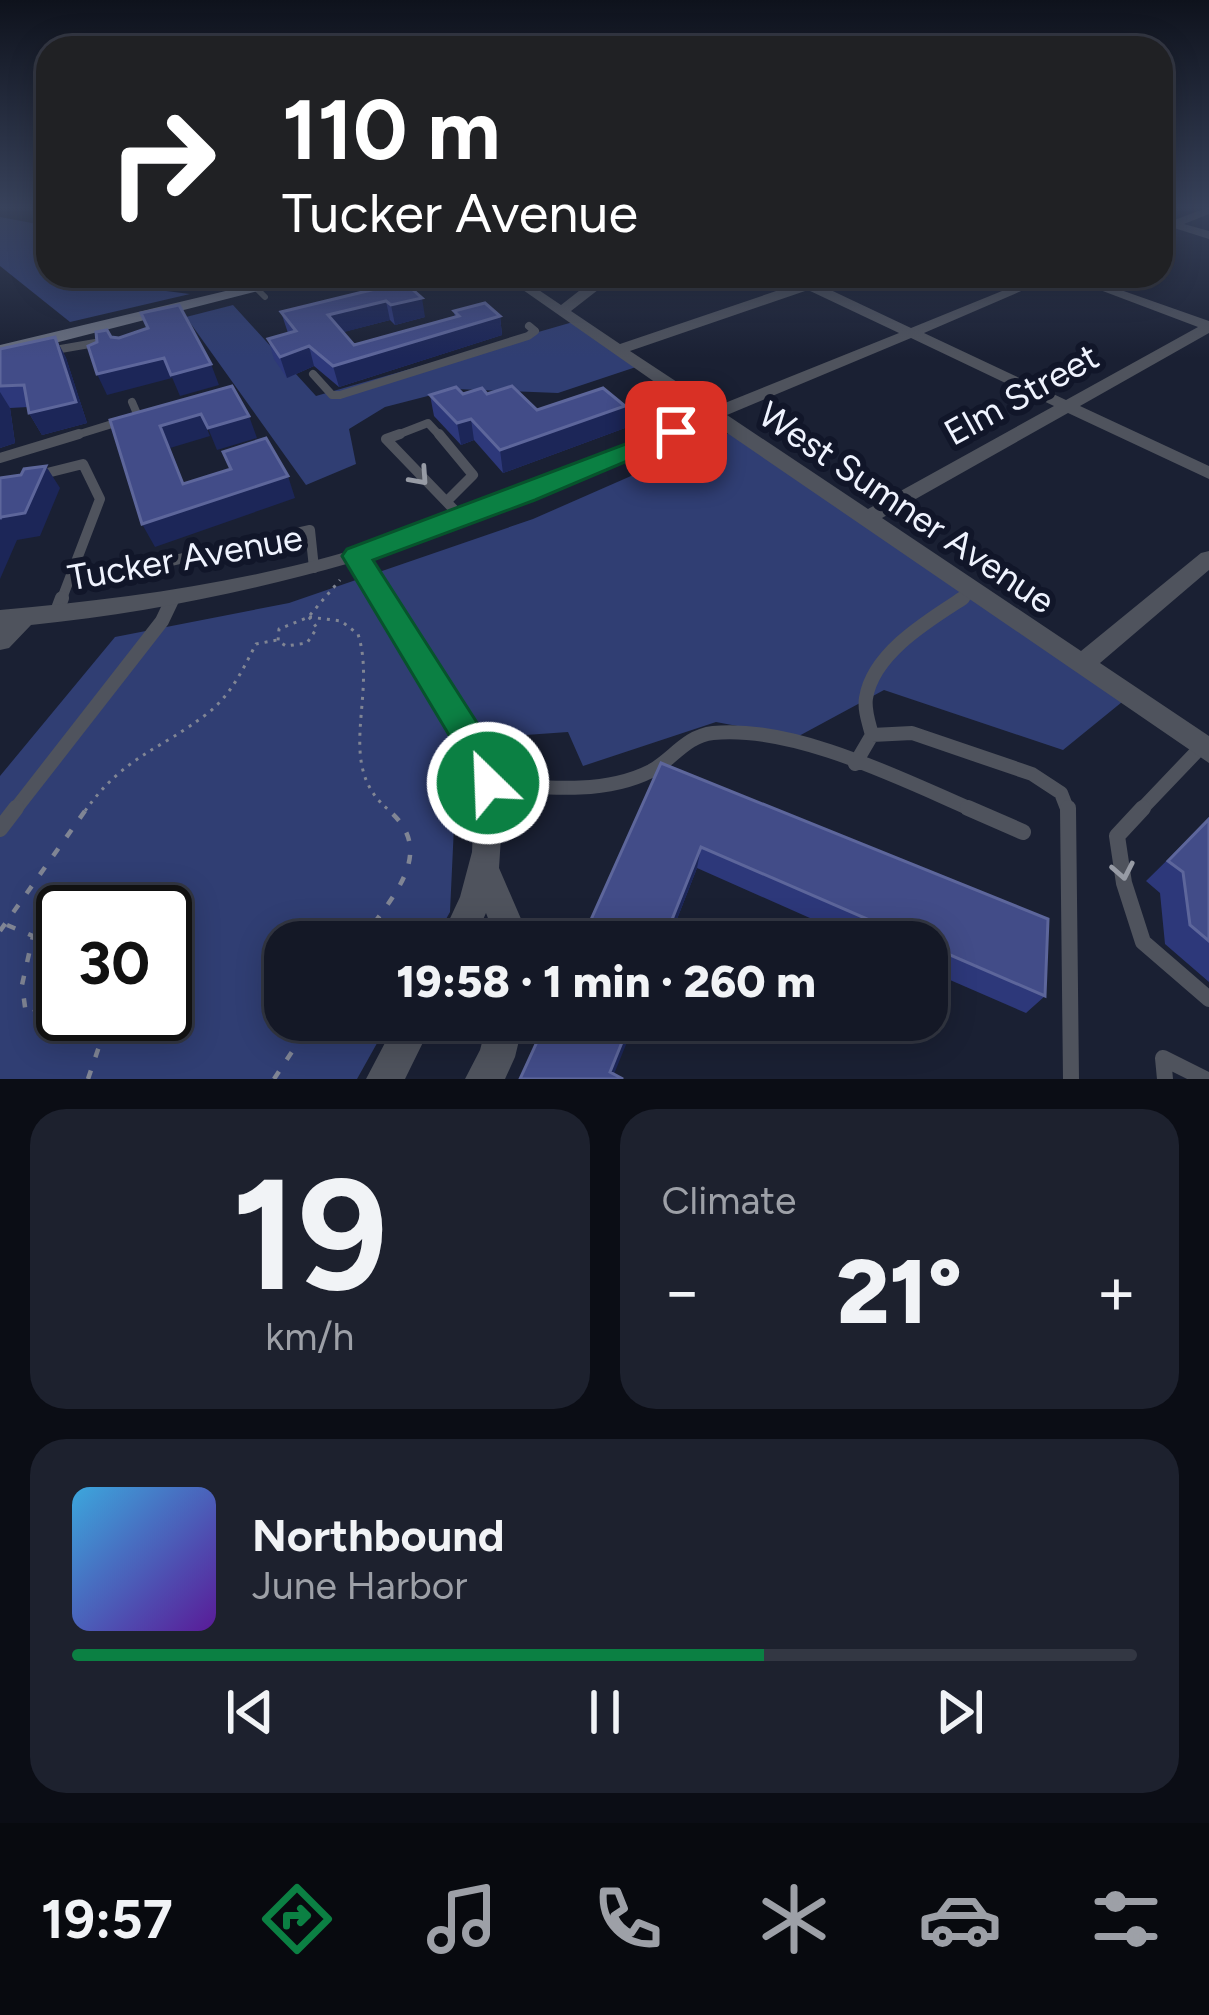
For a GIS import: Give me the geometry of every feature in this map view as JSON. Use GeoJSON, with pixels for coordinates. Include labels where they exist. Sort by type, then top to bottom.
{"type":"FeatureCollection","features":[{"type":"Feature","properties":{"kind":"street"},"geometry":{"type":"LineString","coordinates":[[4,354],[51,331],[100,336],[272,288]]}},
{"type":"Feature","properties":{"kind":"street","name":"West Sumner Avenue"},"geometry":{"type":"LineString","coordinates":[[526,288],[1205,748]]}},
{"type":"Feature","properties":{"kind":"street"},"geometry":{"type":"LineString","coordinates":[[561,312],[592,288]]}},
{"type":"Feature","properties":{"kind":"street"},"geometry":{"type":"LineString","coordinates":[[617,350],[799,288]]}},
{"type":"Feature","properties":{"kind":"street"},"geometry":{"type":"LineString","coordinates":[[814,288],[1209,473]]}},
{"type":"Feature","properties":{"kind":"street","name":"Tucker Avenue"},"geometry":{"type":"LineString","coordinates":[[12,618],[172,597],[314,568],[348,568],[1021,288]]}},
{"type":"Feature","properties":{"kind":"street"},"geometry":{"type":"LineString","coordinates":[[1103,288],[1209,326]]}},
{"type":"Feature","properties":{"kind":"street","name":"Elm Street"},"geometry":{"type":"LineString","coordinates":[[866,519],[1209,326]]}},
{"type":"Feature","properties":{"kind":"street"},"geometry":{"type":"LineString","coordinates":[[1081,664],[1209,558]]}},
{"type":"Feature","properties":{"kind":"street"},"geometry":{"type":"LineString","coordinates":[[348,568],[481,757],[488,783],[491,835],[485,872],[465,921]]}},
{"type":"Feature","properties":{"kind":"street"},"geometry":{"type":"LineString","coordinates":[[0,641],[12,618]]}},
{"type":"Feature","properties":{"kind":"street"},"geometry":{"type":"LineString","coordinates":[[485,872],[505,921]]}},
{"type":"Feature","properties":{"kind":"street"},"geometry":{"type":"LineString","coordinates":[[385,1079],[405,1041]]}},
{"type":"Feature","properties":{"kind":"street"},"geometry":{"type":"LineString","coordinates":[[484,1079],[501,1041]]}},
{"type":"Feature","properties":{"kind":"lane"},"geometry":{"type":"LineString","coordinates":[[313,374],[332,395],[340,395],[528,337],[535,331],[529,326]]}},
{"type":"Feature","properties":{"kind":"lane"},"geometry":{"type":"LineString","coordinates":[[4,354],[100,336]]}},
{"type":"Feature","properties":{"kind":"lane"},"geometry":{"type":"LineString","coordinates":[[90,357],[100,336]]}},
{"type":"Feature","properties":{"kind":"lane"},"geometry":{"type":"LineString","coordinates":[[0,458],[138,416],[133,402]]}},
{"type":"Feature","properties":{"kind":"lane"},"geometry":{"type":"LineString","coordinates":[[448,500],[473,476],[468,464],[428,423],[386,439],[463,518]]}},
{"type":"Feature","properties":{"kind":"lane"},"geometry":{"type":"LineString","coordinates":[[26,479],[82,464],[100,499],[56,614]]}},
{"type":"Feature","properties":{"kind":"lane"},"geometry":{"type":"LineString","coordinates":[[166,562],[310,530],[314,568]]}},
{"type":"Feature","properties":{"kind":"lane"},"geometry":{"type":"LineString","coordinates":[[855,764],[872,735],[866,697],[892,653],[918,627],[973,592]]}},
{"type":"Feature","properties":{"kind":"lane"},"geometry":{"type":"LineString","coordinates":[[0,829],[162,621],[172,597]]}},
{"type":"Feature","properties":{"kind":"lane"},"geometry":{"type":"LineString","coordinates":[[488,783],[600,784],[651,770],[683,744],[710,733],[746,734],[855,764],[1024,832]]}},
{"type":"Feature","properties":{"kind":"lane"},"geometry":{"type":"LineString","coordinates":[[872,735],[913,733],[1031,774],[1061,793],[1068,809],[1071,1079]]}},
{"type":"Feature","properties":{"kind":"lane"},"geometry":{"type":"LineString","coordinates":[[1205,748],[1117,836],[1124,883],[1143,942],[1209,999]]}},
{"type":"Feature","properties":{"kind":"lane"},"geometry":{"type":"LineString","coordinates":[[1165,1079],[1163,1058],[1205,1079]]}},
{"type":"Feature","properties":{"kind":"path"},"geometry":{"type":"LineString","coordinates":[[309,617],[348,568]]}},
{"type":"Feature","properties":{"kind":"path"},"geometry":{"type":"LineString","coordinates":[[0,931],[106,782],[151,747],[209,712],[238,680],[256,644],[308,643],[316,628],[309,617]]}},
{"type":"Feature","properties":{"kind":"path"},"geometry":{"type":"LineString","coordinates":[[278,640],[285,624],[309,617],[334,617],[358,634],[368,687],[362,777],[371,796],[396,814],[410,835],[412,853],[374,921]]}},
{"type":"Feature","properties":{"kind":"path"},"geometry":{"type":"LineString","coordinates":[[7,925],[33,936],[23,967],[22,1003],[26,1015],[36,1012]]}},
{"type":"Feature","properties":{"kind":"path"},"geometry":{"type":"LineString","coordinates":[[88,1079],[101,1041]]}},
{"type":"Feature","properties":{"kind":"path"},"geometry":{"type":"LineString","coordinates":[[274,1079],[299,1041]]}},
{"type":"Feature","properties":{"kind":"shaded area"},"geometry":{"type":"Polygon","coordinates":[[[0,257],[36,257],[36,288],[159,288],[190,294],[70,322],[0,266],[0,257]]]}},
{"type":"Feature","properties":{"kind":"shaded area"},"geometry":{"type":"Polygon","coordinates":[[[233,305],[316,396],[573,322],[639,366],[558,393],[455,389],[385,407],[349,429],[356,464],[306,485],[186,317],[233,305]]]}},
{"type":"Feature","properties":{"kind":"shaded area"},"geometry":{"type":"Polygon","coordinates":[[[729,433],[1122,702],[1063,750],[884,690],[797,737],[716,722],[583,766],[568,732],[458,740],[450,912],[445,921],[264,921],[264,1041],[378,1041],[357,1079],[0,1079],[0,776],[115,637],[289,603],[533,519],[729,433]]]}},
{"type":"Feature","properties":{"kind":"building"},"geometry":{"type":"Polygon","coordinates":[[[379,288],[411,288],[422,298],[328,315],[354,345],[459,316],[454,311],[485,303],[500,316],[333,366],[309,346],[280,357],[268,339],[296,331],[281,312],[379,288]]]}},
{"type":"Feature","properties":{"kind":"building"},"geometry":{"type":"Polygon","coordinates":[[[179,305],[211,364],[171,375],[164,358],[97,374],[88,346],[97,342],[96,332],[107,330],[111,337],[119,338],[148,328],[141,313],[179,305]]]}},
{"type":"Feature","properties":{"kind":"building"},"geometry":{"type":"Polygon","coordinates":[[[55,337],[76,402],[29,413],[24,385],[0,386],[0,349],[55,337]]]}},
{"type":"Feature","properties":{"kind":"building"},"geometry":{"type":"Polygon","coordinates":[[[232,386],[249,416],[208,428],[201,414],[160,426],[183,484],[231,469],[223,452],[266,438],[288,476],[142,524],[110,420],[232,386]]]}},
{"type":"Feature","properties":{"kind":"building"},"geometry":{"type":"Polygon","coordinates":[[[512,386],[537,410],[603,388],[625,406],[500,450],[471,419],[457,423],[430,395],[456,387],[463,394],[482,388],[487,394],[512,386]]]}},
{"type":"Feature","properties":{"kind":"building"},"geometry":{"type":"Polygon","coordinates":[[[46,466],[25,513],[0,519],[0,478],[46,466]]]}},
{"type":"Feature","properties":{"kind":"building"},"geometry":{"type":"Polygon","coordinates":[[[661,763],[1048,919],[1045,996],[948,954],[948,921],[872,921],[701,847],[671,921],[590,921],[661,763]]]}},
{"type":"Feature","properties":{"kind":"building"},"geometry":{"type":"Polygon","coordinates":[[[1209,819],[1209,941],[1190,925],[1183,872],[1168,861],[1209,819]]]}},
{"type":"Feature","properties":{"kind":"building"},"geometry":{"type":"Polygon","coordinates":[[[537,1041],[623,1041],[610,1072],[623,1079],[520,1079],[537,1041]]]}},
{"type":"Feature","properties":{"kind":"route"},"geometry":{"type":"LineString","coordinates":[[488,783],[481,757],[356,556],[526,494],[676,432]]}}]}
